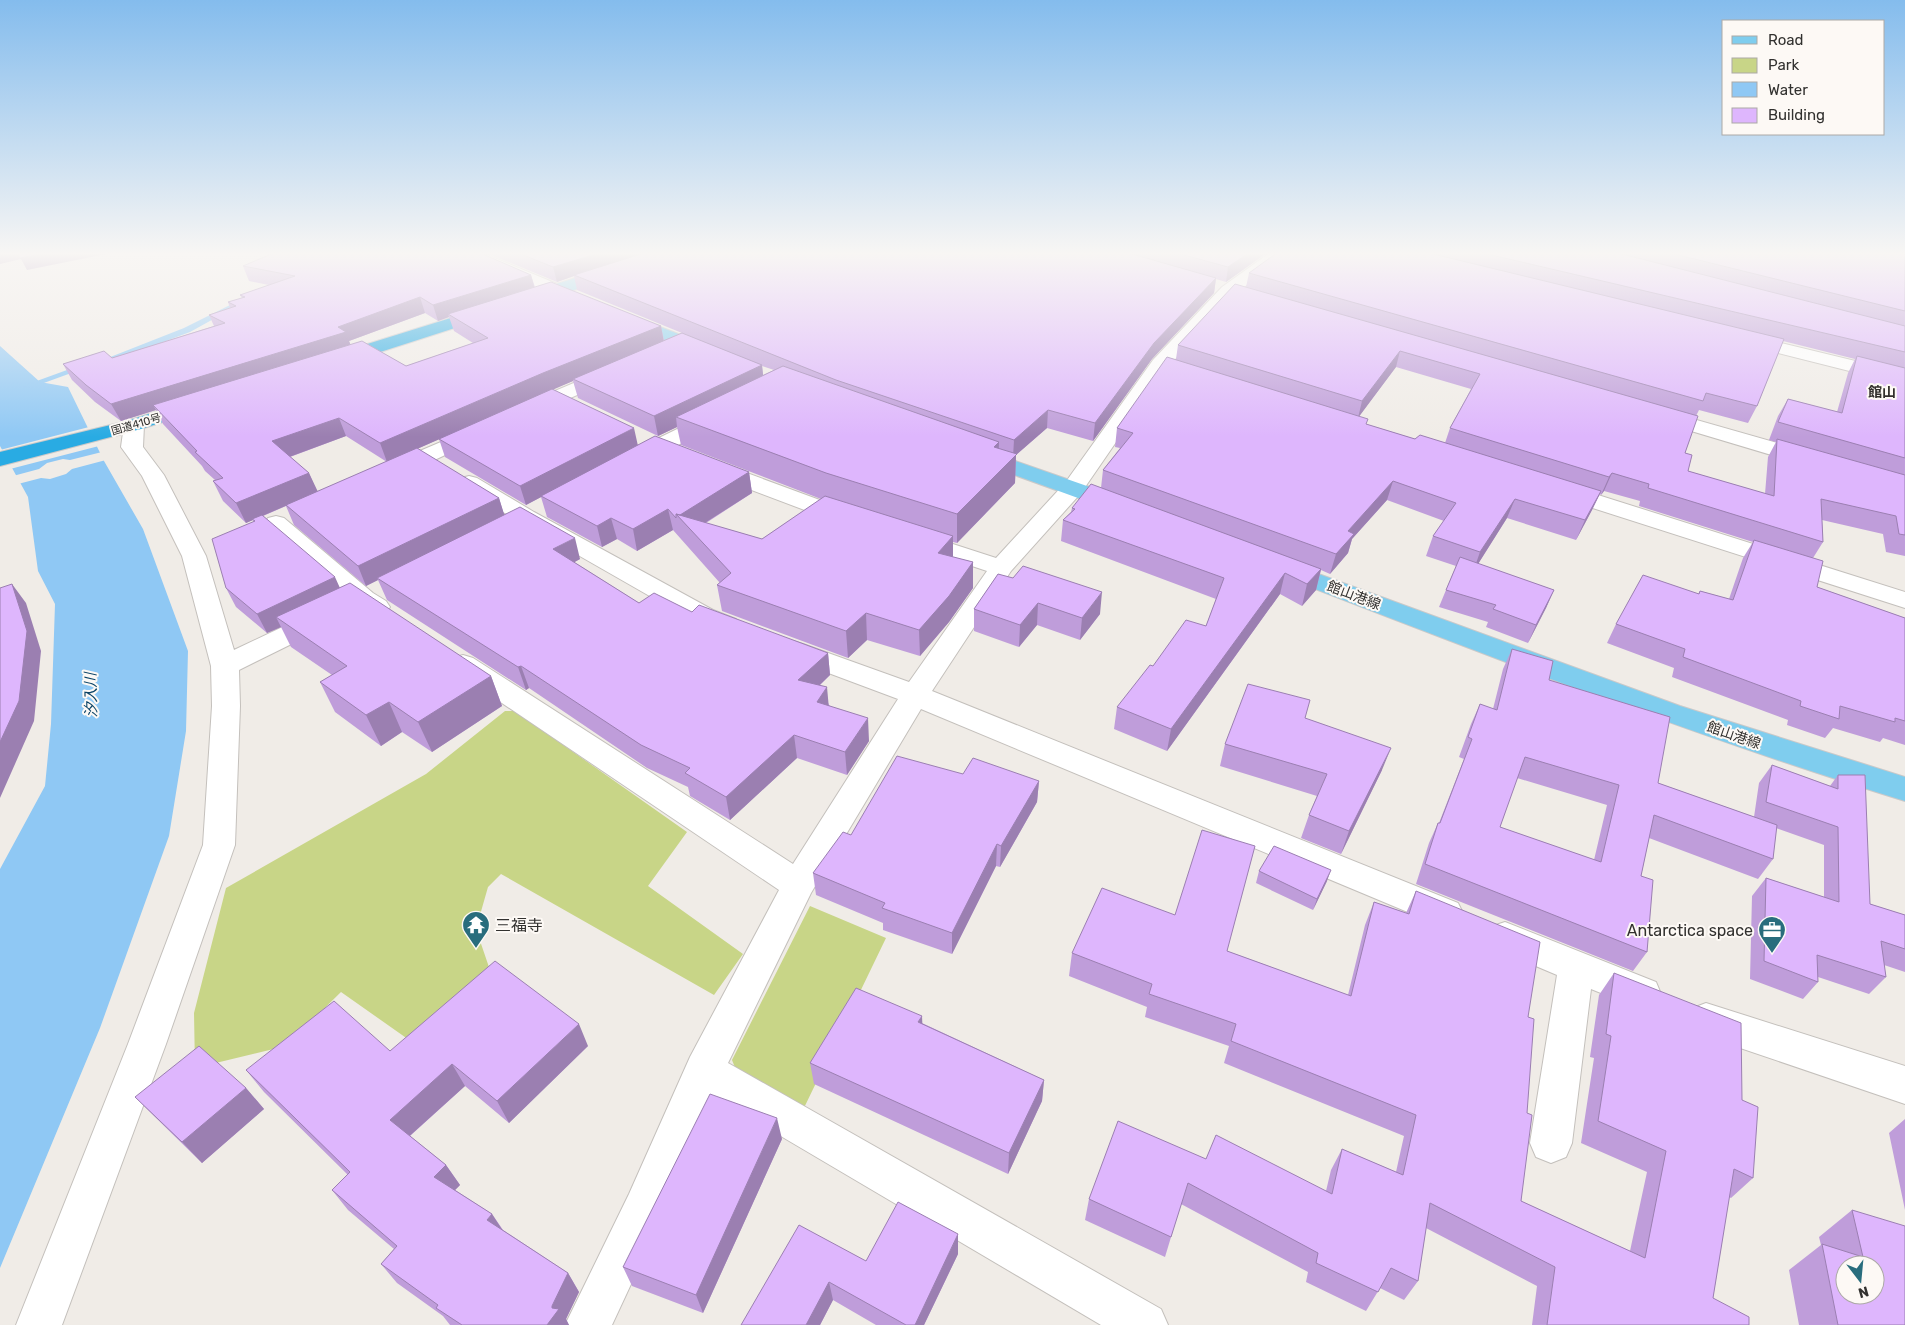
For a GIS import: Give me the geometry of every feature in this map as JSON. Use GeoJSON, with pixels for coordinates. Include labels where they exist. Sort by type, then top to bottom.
{"type":"FeatureCollection","features":[{"type":"Feature","properties":{"kind":"highway"},"geometry":{"type":"LineString","coordinates":[[326,364],[482,314]]}},
{"type":"Feature","properties":{"kind":"highway","name":"国道410号"},"geometry":{"type":"LineString","coordinates":[[0,460],[134,425],[212,400]]}},
{"type":"Feature","properties":{"kind":"main road"},"geometry":{"type":"LineString","coordinates":[[615,314],[730,362]]}},
{"type":"Feature","properties":{"kind":"main road"},"geometry":{"type":"LineString","coordinates":[[962,448],[1143,514]]}},
{"type":"Feature","properties":{"kind":"main road","name":"館山港線"},"geometry":{"type":"LineString","coordinates":[[1260,559],[1719,731],[1812,762],[1905,789]]}},
{"type":"Feature","properties":{"kind":"street"},"geometry":{"type":"LineString","coordinates":[[588,1325],[644,1209],[704,1070],[798,885],[915,695],[982,600],[1001,568],[1073,488],[1211,314]]}},
{"type":"Feature","properties":{"kind":"street"},"geometry":{"type":"LineString","coordinates":[[1731,336],[1905,379]]}},
{"type":"Feature","properties":{"kind":"street"},"geometry":{"type":"LineString","coordinates":[[658,353],[684,342]]}},
{"type":"Feature","properties":{"kind":"street"},"geometry":{"type":"LineString","coordinates":[[372,480],[555,397],[624,368]]}},
{"type":"Feature","properties":{"kind":"street"},"geometry":{"type":"LineString","coordinates":[[555,397],[581,409]]}},
{"type":"Feature","properties":{"kind":"street"},"geometry":{"type":"LineString","coordinates":[[617,468],[734,409]]}},
{"type":"Feature","properties":{"kind":"street"},"geometry":{"type":"LineString","coordinates":[[1642,410],[1830,466]]}},
{"type":"Feature","properties":{"kind":"street"},"geometry":{"type":"LineString","coordinates":[[40,1325],[147,1044],[219,845],[226,706],[225,666],[203,552],[153,475],[132,447],[134,425]]}},
{"type":"Feature","properties":{"kind":"street"},"geometry":{"type":"LineString","coordinates":[[632,434],[658,446],[820,509],[868,524]]}},
{"type":"Feature","properties":{"kind":"street"},"geometry":{"type":"LineString","coordinates":[[425,457],[526,517],[704,616],[915,695],[1710,1022],[1905,1086]]}},
{"type":"Feature","properties":{"kind":"street"},"geometry":{"type":"LineString","coordinates":[[1537,483],[1905,600]]}},
{"type":"Feature","properties":{"kind":"street"},"geometry":{"type":"LineString","coordinates":[[500,530],[550,504]]}},
{"type":"Feature","properties":{"kind":"street"},"geometry":{"type":"LineString","coordinates":[[276,522],[349,606],[397,621]]}},
{"type":"Feature","properties":{"kind":"street"},"geometry":{"type":"LineString","coordinates":[[896,534],[1001,568]]}},
{"type":"Feature","properties":{"kind":"street"},"geometry":{"type":"LineString","coordinates":[[225,666],[389,586]]}},
{"type":"Feature","properties":{"kind":"street"},"geometry":{"type":"LineString","coordinates":[[439,648],[798,885]]}},
{"type":"Feature","properties":{"kind":"street"},"geometry":{"type":"LineString","coordinates":[[1551,1143],[1576,967]]}},
{"type":"Feature","properties":{"kind":"street"},"geometry":{"type":"LineString","coordinates":[[704,1070],[1145,1325]]}},
{"type":"Feature","properties":{"kind":"green space"},"geometry":{"type":"Polygon","coordinates":[[[505,711],[515,711],[687,832],[648,886],[743,954],[714,995],[501,874],[488,887],[476,929],[492,976],[412,1042],[341,992],[286,1046],[195,1068],[194,1013],[226,888],[426,774],[505,711]]]}},
{"type":"Feature","properties":{"kind":"green space"},"geometry":{"type":"Polygon","coordinates":[[[810,906],[886,938],[802,1112],[742,1085],[732,1060],[810,906]]]}},
{"type":"Feature","properties":{"kind":"water","name":"汐入川"},"geometry":{"type":"Polygon","coordinates":[[[0,346],[40,382],[68,387],[104,461],[143,529],[188,651],[186,731],[169,836],[100,1028],[0,1268],[0,869],[45,786],[51,724],[55,604],[38,571],[28,497],[0,446],[0,346]]]}},
{"type":"Feature","properties":{"kind":"pier"},"geometry":{"type":"Polygon","coordinates":[[[89,427],[99,446],[10,469],[0,452],[0,450],[89,427]]]}},
{"type":"Feature","properties":{"kind":"pier"},"geometry":{"type":"Polygon","coordinates":[[[102,452],[106,460],[72,469],[66,474],[50,479],[41,478],[18,484],[13,476],[39,469],[47,463],[63,459],[70,460],[102,452]]]}},
{"type":"Feature","properties":{"kind":"building"},"geometry":{"type":"Polygon","coordinates":[[[374,314],[338,327],[346,332],[111,404],[63,364],[104,351],[112,358],[225,323],[209,315],[374,314]]]}},
{"type":"Feature","properties":{"kind":"building"},"geometry":{"type":"Polygon","coordinates":[[[448,314],[631,314],[661,326],[543,373],[380,443],[339,418],[272,441],[309,473],[236,503],[213,481],[223,478],[195,452],[197,451],[153,405],[362,341],[406,366],[488,338],[448,314]]]}},
{"type":"Feature","properties":{"kind":"building"},"geometry":{"type":"Polygon","coordinates":[[[671,314],[1182,314],[1154,343],[1095,423],[1048,410],[1014,440],[836,380],[671,314]]]}},
{"type":"Feature","properties":{"kind":"building"},"geometry":{"type":"Polygon","coordinates":[[[1207,314],[1340,314],[1698,416],[1685,453],[1692,455],[1688,471],[1774,496],[1777,439],[1905,475],[1905,535],[1899,534],[1896,516],[1821,499],[1823,542],[1648,488],[1649,484],[1612,473],[1609,477],[1450,428],[1480,374],[1400,351],[1362,401],[1178,345],[1207,314]]]}},
{"type":"Feature","properties":{"kind":"building"},"geometry":{"type":"Polygon","coordinates":[[[1394,314],[1680,314],[1784,339],[1757,406],[1706,393],[1703,401],[1394,314]]]}},
{"type":"Feature","properties":{"kind":"building"},"geometry":{"type":"Polygon","coordinates":[[[1742,314],[1857,314],[1905,326],[1905,352],[1742,314]]]}},
{"type":"Feature","properties":{"kind":"building"},"geometry":{"type":"Polygon","coordinates":[[[682,333],[762,365],[654,416],[573,379],[682,333]]]}},
{"type":"Feature","properties":{"kind":"building"},"geometry":{"type":"Polygon","coordinates":[[[1857,356],[1905,368],[1905,458],[1778,422],[1788,399],[1842,413],[1857,356]]]}},
{"type":"Feature","properties":{"kind":"building"},"geometry":{"type":"Polygon","coordinates":[[[1167,357],[1368,419],[1366,424],[1415,439],[1420,435],[1601,491],[1585,520],[1515,499],[1480,552],[1433,536],[1456,503],[1393,481],[1348,531],[1354,534],[1336,554],[1103,470],[1133,433],[1117,428],[1167,357]]]}},
{"type":"Feature","properties":{"kind":"building"},"geometry":{"type":"Polygon","coordinates":[[[783,366],[999,442],[994,447],[1017,454],[957,514],[826,473],[676,417],[783,366]]]}},
{"type":"Feature","properties":{"kind":"building"},"geometry":{"type":"Polygon","coordinates":[[[552,389],[634,428],[520,486],[439,439],[552,389]]]}},
{"type":"Feature","properties":{"kind":"building"},"geometry":{"type":"Polygon","coordinates":[[[655,436],[749,472],[680,515],[676,514],[676,518],[668,509],[633,529],[611,518],[597,526],[541,496],[655,436]]]}},
{"type":"Feature","properties":{"kind":"building"},"geometry":{"type":"Polygon","coordinates":[[[417,448],[499,498],[358,566],[286,505],[417,448]]]}},
{"type":"Feature","properties":{"kind":"building"},"geometry":{"type":"Polygon","coordinates":[[[1091,484],[1321,569],[1307,584],[1285,573],[1171,729],[1117,707],[1150,665],[1153,666],[1186,620],[1206,626],[1224,578],[1063,520],[1075,509],[1072,508],[1091,484]]]}},
{"type":"Feature","properties":{"kind":"building"},"geometry":{"type":"Polygon","coordinates":[[[825,496],[953,536],[938,553],[973,562],[949,596],[919,630],[866,613],[846,631],[717,585],[731,573],[676,514],[762,539],[825,496]]]}},
{"type":"Feature","properties":{"kind":"building"},"geometry":{"type":"Polygon","coordinates":[[[520,507],[575,538],[553,549],[639,603],[654,593],[692,612],[699,605],[828,653],[798,680],[827,687],[817,702],[868,718],[845,752],[794,735],[726,797],[685,773],[690,768],[641,745],[521,666],[518,667],[377,578],[520,507]]]}},
{"type":"Feature","properties":{"kind":"building"},"geometry":{"type":"Polygon","coordinates":[[[262,515],[335,577],[257,614],[226,588],[212,539],[255,521],[252,519],[262,515]]]}},
{"type":"Feature","properties":{"kind":"building"},"geometry":{"type":"Polygon","coordinates":[[[1754,540],[1823,561],[1817,587],[1905,618],[1905,721],[1895,718],[1895,722],[1840,706],[1839,719],[1800,706],[1801,701],[1683,657],[1685,649],[1616,624],[1643,575],[1699,594],[1700,591],[1733,600],[1754,540]]]}},
{"type":"Feature","properties":{"kind":"building"},"geometry":{"type":"Polygon","coordinates":[[[1460,557],[1554,590],[1536,625],[1493,609],[1496,605],[1446,590],[1460,557]]]}},
{"type":"Feature","properties":{"kind":"building"},"geometry":{"type":"Polygon","coordinates":[[[1023,566],[1102,592],[1082,618],[1038,603],[1020,625],[974,609],[998,574],[1013,578],[1023,566]]]}},
{"type":"Feature","properties":{"kind":"building"},"geometry":{"type":"Polygon","coordinates":[[[350,583],[491,676],[418,722],[389,702],[366,715],[320,682],[347,666],[276,617],[350,583]]]}},
{"type":"Feature","properties":{"kind":"building"},"geometry":{"type":"Polygon","coordinates":[[[12,584],[27,631],[19,701],[0,742],[0,588],[12,584]]]}},
{"type":"Feature","properties":{"kind":"building"},"geometry":{"type":"Polygon","coordinates":[[[1512,649],[1553,661],[1549,680],[1670,717],[1658,783],[1777,825],[1773,859],[1654,815],[1641,876],[1653,880],[1647,952],[1425,864],[1438,823],[1440,823],[1472,739],[1468,737],[1480,704],[1497,710],[1512,649]],[[1525,757],[1500,827],[1601,862],[1619,785],[1525,757]]]}},
{"type":"Feature","properties":{"kind":"building"},"geometry":{"type":"Polygon","coordinates":[[[1248,684],[1310,700],[1305,718],[1391,748],[1349,831],[1309,815],[1327,774],[1225,744],[1248,684]]]}},
{"type":"Feature","properties":{"kind":"building"},"geometry":{"type":"Polygon","coordinates":[[[897,756],[963,774],[973,758],[1039,781],[1001,846],[997,844],[952,933],[882,908],[885,903],[813,873],[843,832],[851,835],[897,756]]]}},
{"type":"Feature","properties":{"kind":"building"},"geometry":{"type":"Polygon","coordinates":[[[1772,765],[1838,789],[1838,775],[1865,775],[1870,904],[1905,915],[1905,949],[1881,941],[1886,977],[1817,955],[1818,982],[1764,961],[1766,878],[1839,902],[1838,827],[1766,802],[1772,765]]]}},
{"type":"Feature","properties":{"kind":"building"},"geometry":{"type":"Polygon","coordinates":[[[1202,830],[1255,846],[1227,951],[1351,996],[1374,902],[1409,914],[1416,891],[1540,942],[1528,1017],[1534,1019],[1527,1113],[1532,1115],[1521,1201],[1645,1258],[1666,1151],[1598,1121],[1611,1036],[1606,1034],[1614,973],[1741,1023],[1742,1100],[1758,1107],[1753,1178],[1734,1169],[1713,1298],[1749,1317],[1749,1325],[1547,1325],[1555,1267],[1430,1203],[1418,1281],[1391,1268],[1378,1292],[1316,1263],[1318,1253],[1188,1183],[1171,1237],[1089,1199],[1118,1121],[1206,1159],[1216,1135],[1332,1194],[1342,1149],[1403,1175],[1416,1115],[1231,1041],[1236,1024],[1149,994],[1152,984],[1072,953],[1102,888],[1175,915],[1202,830]]]}},
{"type":"Feature","properties":{"kind":"building"},"geometry":{"type":"Polygon","coordinates":[[[1274,846],[1331,870],[1317,899],[1259,871],[1274,846]]]}},
{"type":"Feature","properties":{"kind":"building"},"geometry":{"type":"Polygon","coordinates":[[[495,961],[579,1024],[497,1101],[452,1064],[390,1120],[446,1165],[434,1177],[492,1214],[487,1220],[568,1273],[552,1306],[552,1308],[559,1309],[547,1325],[462,1325],[436,1308],[438,1305],[381,1264],[397,1246],[332,1190],[350,1172],[246,1070],[334,1001],[390,1051],[495,961]]]}},
{"type":"Feature","properties":{"kind":"building"},"geometry":{"type":"Polygon","coordinates":[[[856,988],[922,1016],[918,1022],[1044,1080],[1009,1153],[810,1063],[856,988]]]}},
{"type":"Feature","properties":{"kind":"building"},"geometry":{"type":"Polygon","coordinates":[[[199,1046],[246,1088],[182,1142],[135,1097],[199,1046]]]}},
{"type":"Feature","properties":{"kind":"building"},"geometry":{"type":"Polygon","coordinates":[[[710,1094],[777,1118],[696,1295],[623,1267],[710,1094]]]}},
{"type":"Feature","properties":{"kind":"building"},"geometry":{"type":"Polygon","coordinates":[[[898,1202],[958,1234],[915,1325],[906,1325],[829,1282],[806,1325],[741,1325],[799,1225],[866,1261],[898,1202]]]}},
{"type":"Feature","properties":{"kind":"building"},"geometry":{"type":"Polygon","coordinates":[[[1852,1210],[1905,1226],[1905,1325],[1838,1325],[1822,1244],[1857,1255],[1835,1255],[1835,1305],[1885,1305],[1885,1255],[1863,1255],[1852,1210]]]}},
{"type":"Feature","properties":{"kind":"waterway"},"geometry":{"type":"LineString","coordinates":[[99,363],[187,330],[218,314]]}},
{"type":"Feature","properties":{"kind":"waterway"},"geometry":{"type":"LineString","coordinates":[[27,386],[81,368]]}},
{"type":"Feature","properties":{"kind":"place","name":"三福寺"},"geometry":{"type":"Point","coordinates":[476,949]}},
{"type":"Feature","properties":{"kind":"place","name":"Antarctica space"},"geometry":{"type":"Point","coordinates":[1772,954]}},
{"type":"Feature","properties":{"kind":"district","name":"館山"},"geometry":{"type":"Point","coordinates":[1882,392]}}]}
